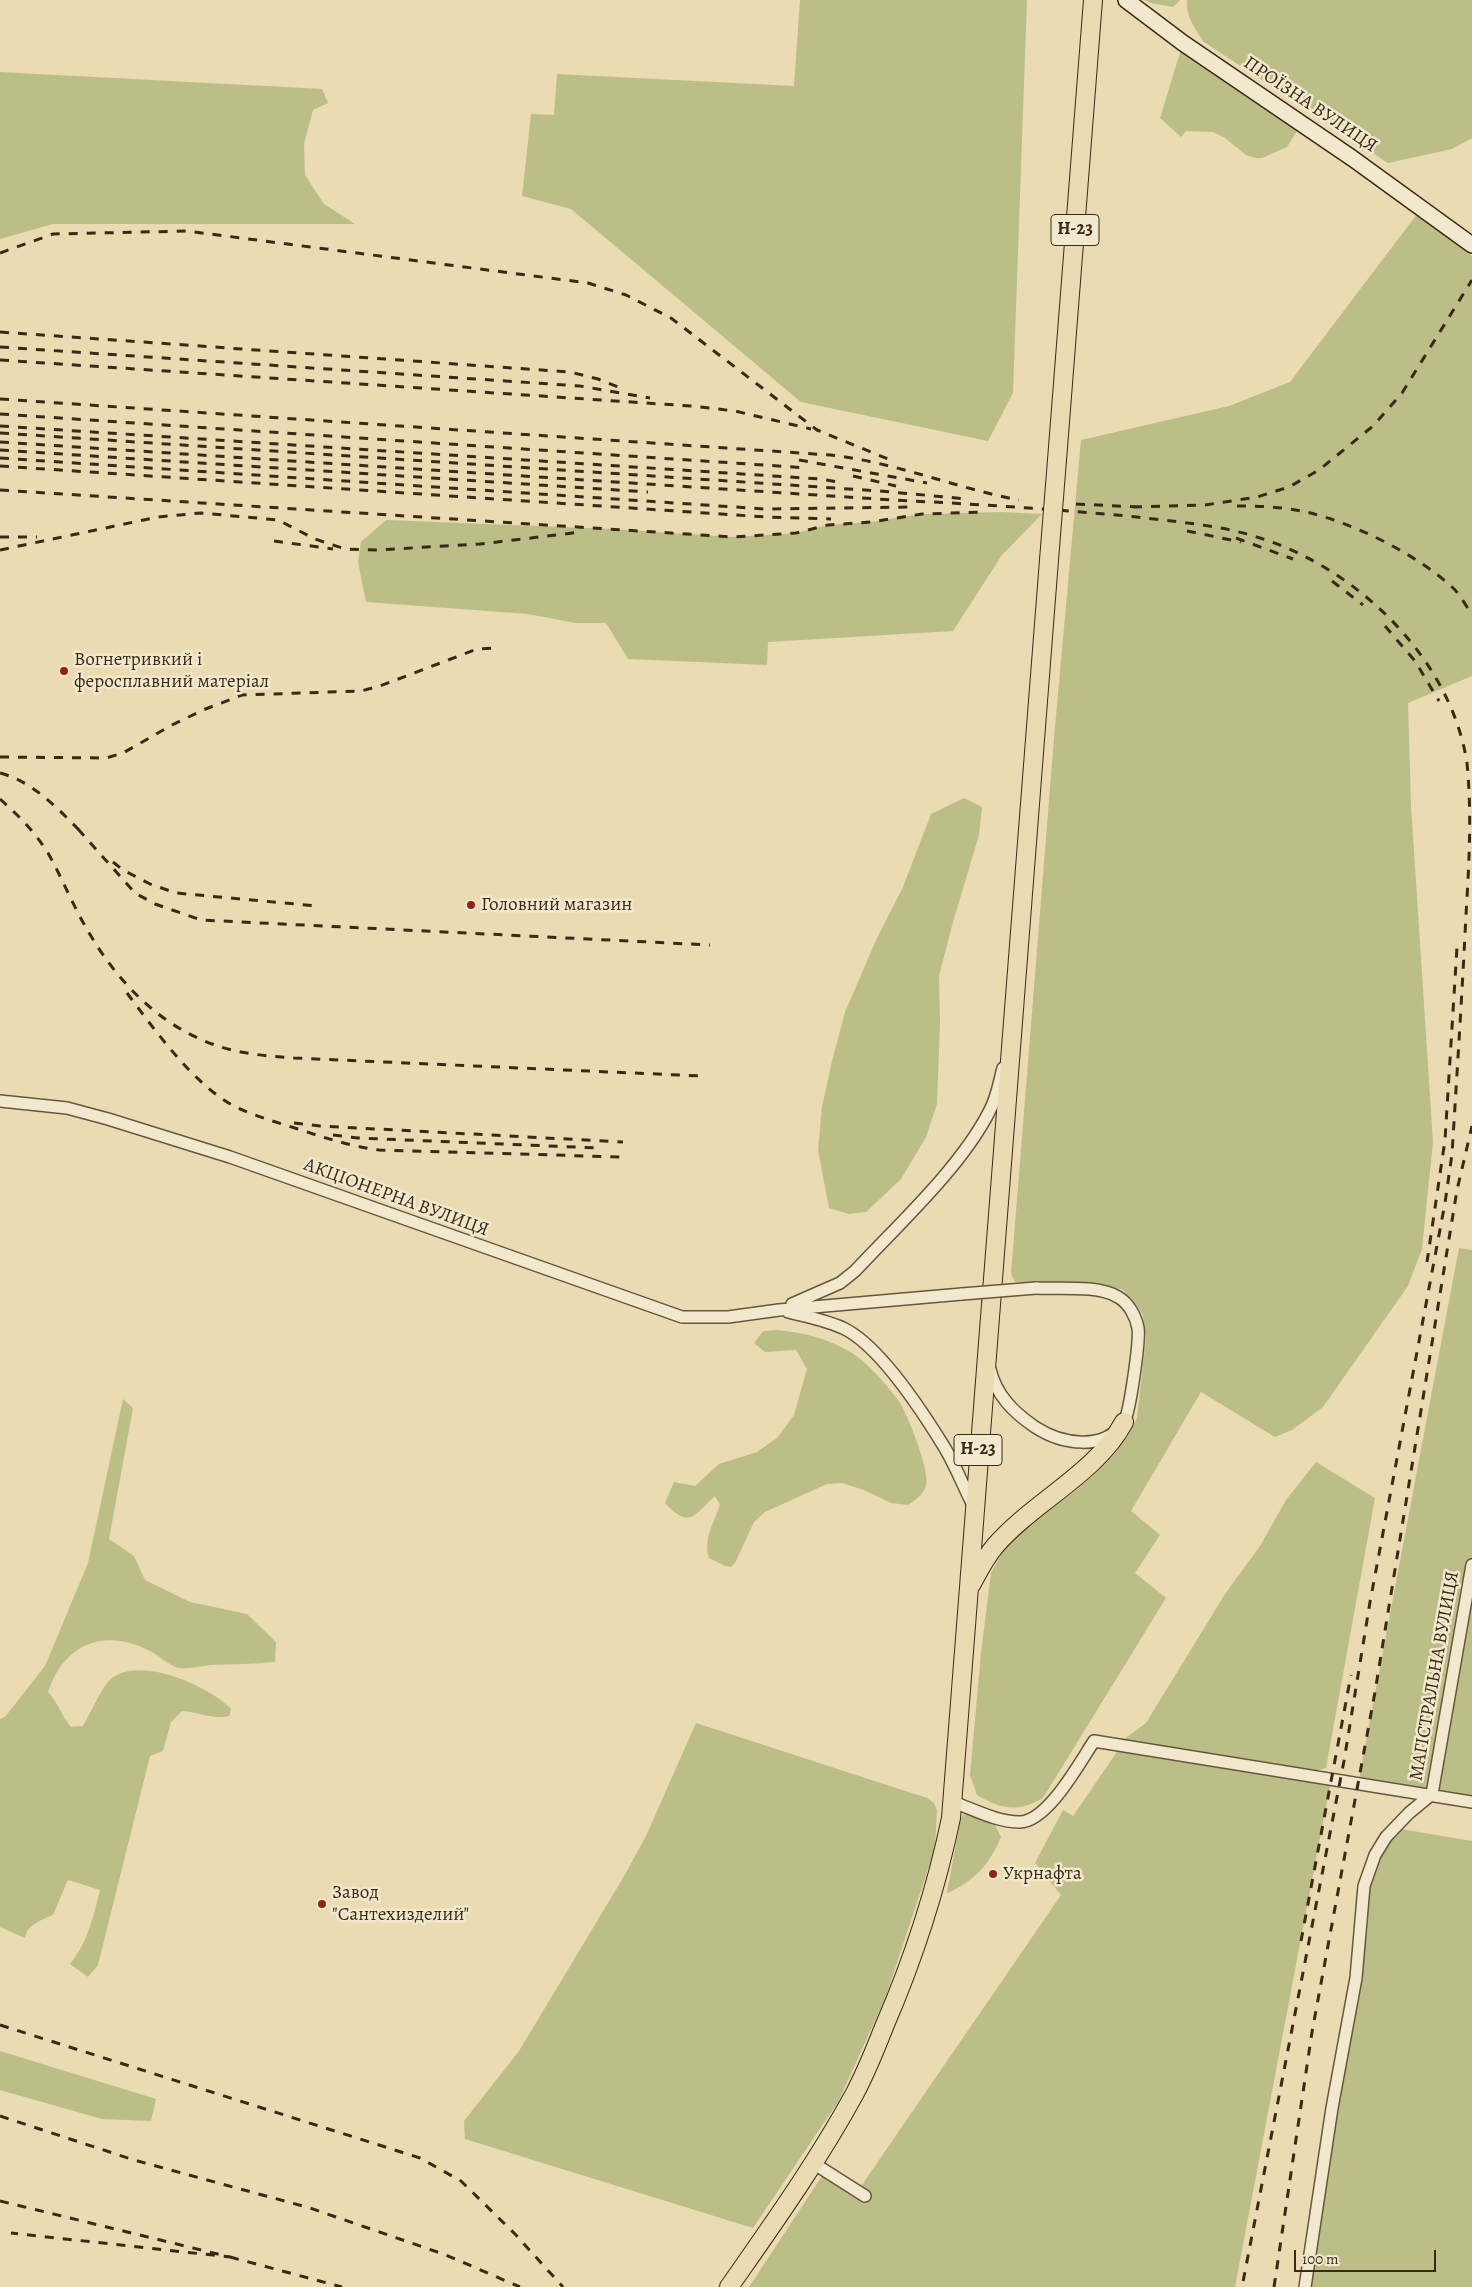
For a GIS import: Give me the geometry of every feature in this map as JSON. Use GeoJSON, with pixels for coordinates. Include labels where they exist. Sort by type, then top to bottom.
{"type":"FeatureCollection","features":[{"type":"Feature","properties":{"kind":"main road","name":"Н-23"},"geometry":{"type":"LineString","coordinates":[[729,2287],[813,2163],[854,2094],[899,1993],[938,1875],[953,1802],[953,1776],[1092,0]]}},
{"type":"Feature","properties":{"kind":"main road"},"geometry":{"type":"LineString","coordinates":[[968,1590],[996,1546],[1019,1523],[1096,1458],[1110,1444],[1124,1422]]}},
{"type":"Feature","properties":{"kind":"street","name":"ПРОЇЗНА ВУЛИЦЯ"},"geometry":{"type":"LineString","coordinates":[[1126,0],[1183,43],[1352,158],[1472,245]]}},
{"type":"Feature","properties":{"kind":"street"},"geometry":{"type":"LineString","coordinates":[[779,1310],[821,1293],[840,1283],[855,1271],[954,1163],[989,1112],[996,1097],[1012,1034]]}},
{"type":"Feature","properties":{"kind":"street","name":"АКЦІОНЕРНА ВУЛИЦЯ"},"geometry":{"type":"LineString","coordinates":[[0,1101],[67,1108],[230,1157],[665,1313],[682,1317],[720,1318],[779,1310]]}},
{"type":"Feature","properties":{"kind":"street"},"geometry":{"type":"LineString","coordinates":[[779,1310],[1036,1288],[1103,1292],[1121,1298],[1130,1308],[1138,1328],[1139,1343],[1124,1422],[1102,1440],[1093,1442],[1077,1443],[1042,1432],[1015,1412],[1006,1402],[992,1378],[987,1355]]}},
{"type":"Feature","properties":{"kind":"street"},"geometry":{"type":"LineString","coordinates":[[779,1310],[844,1328],[863,1341],[880,1358],[902,1385],[944,1446],[974,1507]]}},
{"type":"Feature","properties":{"kind":"street","name":"МАГІСТРАЛЬНА ВУЛИЦЯ"},"geometry":{"type":"LineString","coordinates":[[1432,1794],[1472,1565]]}},
{"type":"Feature","properties":{"kind":"street"},"geometry":{"type":"LineString","coordinates":[[953,1802],[998,1818],[1018,1822],[1028,1821],[1046,1808],[1094,1740],[1472,1802]]}},
{"type":"Feature","properties":{"kind":"street"},"geometry":{"type":"LineString","coordinates":[[1305,2287],[1332,2108],[1356,1978],[1364,1886],[1375,1855],[1386,1837],[1409,1813],[1432,1794]]}},
{"type":"Feature","properties":{"kind":"street"},"geometry":{"type":"LineString","coordinates":[[813,2163],[865,2196]]}},
{"type":"Feature","properties":{"kind":"green space"},"geometry":{"type":"Polygon","coordinates":[[[800,0],[1027,0],[1013,393],[988,441],[801,402],[571,209],[522,196],[531,114],[554,115],[557,74],[794,86],[800,0]]]}},
{"type":"Feature","properties":{"kind":"green space"},"geometry":{"type":"Polygon","coordinates":[[[1144,0],[1180,0],[1173,7],[1144,0]]]}},
{"type":"Feature","properties":{"kind":"green space"},"geometry":{"type":"Polygon","coordinates":[[[1187,0],[1472,0],[1472,138],[1452,149],[1388,163],[1204,42],[1189,17],[1187,0]]]}},
{"type":"Feature","properties":{"kind":"green space"},"geometry":{"type":"Polygon","coordinates":[[[1183,43],[1302,123],[1287,147],[1262,158],[1256,158],[1246,155],[1225,138],[1213,132],[1186,131],[1181,137],[1160,118],[1183,43]]]}},
{"type":"Feature","properties":{"kind":"green space"},"geometry":{"type":"Polygon","coordinates":[[[0,72],[322,89],[328,103],[313,110],[304,144],[305,175],[324,204],[355,224],[53,224],[0,239],[0,72]]]}},
{"type":"Feature","properties":{"kind":"green space"},"geometry":{"type":"Polygon","coordinates":[[[1417,214],[1472,256],[1472,676],[1408,703],[1411,805],[1433,1142],[1422,1249],[1408,1286],[1323,1407],[1292,1430],[1275,1437],[1201,1392],[1131,1511],[1160,1535],[1135,1573],[1166,1598],[1043,1798],[1026,1806],[1002,1806],[977,1795],[970,1775],[981,1653],[991,1573],[1004,1549],[1031,1522],[1111,1458],[1128,1436],[1137,1418],[1146,1338],[1143,1315],[1134,1301],[1123,1290],[1100,1283],[1015,1282],[1011,1274],[1054,738],[1081,440],[1229,406],[1290,382],[1417,214]]]}},
{"type":"Feature","properties":{"kind":"green space"},"geometry":{"type":"Polygon","coordinates":[[[1002,512],[1042,514],[1002,555],[953,631],[768,642],[767,665],[628,659],[606,623],[575,623],[528,614],[366,602],[358,562],[361,542],[386,520],[611,529],[733,537],[796,533],[828,525],[871,522],[922,514],[1002,512]]]}},
{"type":"Feature","properties":{"kind":"green space"},"geometry":{"type":"Polygon","coordinates":[[[964,798],[982,807],[979,835],[939,976],[940,1023],[937,1104],[926,1137],[901,1179],[866,1212],[849,1214],[829,1208],[818,1150],[822,1107],[845,1012],[877,938],[903,887],[931,814],[964,798]]]}},
{"type":"Feature","properties":{"kind":"green space"},"geometry":{"type":"Polygon","coordinates":[[[1459,1248],[1472,1250],[1472,1802],[1358,1784],[1459,1248]]]}},
{"type":"Feature","properties":{"kind":"green space"},"geometry":{"type":"Polygon","coordinates":[[[776,1330],[806,1334],[834,1344],[852,1353],[877,1375],[898,1400],[907,1417],[922,1456],[927,1479],[926,1486],[921,1495],[908,1505],[891,1503],[864,1490],[842,1483],[827,1484],[765,1512],[754,1522],[735,1563],[731,1567],[725,1566],[709,1558],[707,1544],[720,1505],[715,1496],[697,1514],[686,1518],[673,1511],[665,1503],[674,1482],[695,1486],[719,1464],[757,1452],[777,1438],[794,1415],[807,1369],[796,1350],[765,1352],[754,1343],[763,1331],[776,1330]]]}},
{"type":"Feature","properties":{"kind":"green space"},"geometry":{"type":"Polygon","coordinates":[[[123,1399],[133,1408],[109,1539],[134,1556],[145,1580],[190,1602],[247,1614],[276,1642],[275,1662],[180,1668],[133,1644],[102,1641],[88,1645],[75,1652],[64,1662],[55,1675],[48,1692],[71,1727],[83,1726],[110,1680],[122,1673],[138,1670],[173,1676],[190,1683],[207,1691],[231,1709],[229,1716],[224,1717],[182,1711],[171,1722],[163,1751],[150,1756],[98,1965],[88,1977],[70,1964],[81,1948],[100,1890],[68,1880],[53,1915],[32,1926],[26,1933],[25,1938],[0,1927],[0,1719],[5,1717],[45,1666],[88,1563],[123,1399]]]}},
{"type":"Feature","properties":{"kind":"green space"},"geometry":{"type":"Polygon","coordinates":[[[1316,1462],[1375,1498],[1326,1768],[1306,1773],[1123,1740],[1146,1723],[1225,1594],[1260,1546],[1286,1500],[1316,1462]]]}},
{"type":"Feature","properties":{"kind":"green space"},"geometry":{"type":"Polygon","coordinates":[[[696,1723],[927,1798],[934,1803],[937,1810],[935,1848],[885,1999],[838,2102],[753,2228],[465,2139],[464,2121],[519,2051],[623,1878],[646,1836],[696,1723]]]}},
{"type":"Feature","properties":{"kind":"green space"},"geometry":{"type":"Polygon","coordinates":[[[1121,1746],[1331,1780],[1235,2287],[749,2287],[822,2176],[855,2195],[1061,1895],[1035,1863],[1063,1810],[1073,1816],[1121,1746]]]}},
{"type":"Feature","properties":{"kind":"green space"},"geometry":{"type":"Polygon","coordinates":[[[965,1812],[993,1821],[1001,1837],[980,1871],[966,1883],[948,1893],[961,1818],[965,1812]]]}},
{"type":"Feature","properties":{"kind":"green space"},"geometry":{"type":"Polygon","coordinates":[[[1401,1829],[1472,1841],[1472,2287],[1309,2287],[1366,1878],[1389,1835],[1401,1829]]]}},
{"type":"Feature","properties":{"kind":"green space"},"geometry":{"type":"Polygon","coordinates":[[[0,2051],[156,2099],[151,2121],[102,2119],[0,2090],[0,2051]]]}},
{"type":"Feature","properties":{"kind":"railway"},"geometry":{"type":"LineString","coordinates":[[0,253],[53,234],[187,231],[588,283],[626,295],[671,318],[817,430],[893,461]]}},
{"type":"Feature","properties":{"kind":"railway"},"geometry":{"type":"LineString","coordinates":[[1133,507],[1205,505],[1257,497],[1289,487],[1319,470],[1373,426],[1402,393],[1472,280]]}},
{"type":"Feature","properties":{"kind":"railway"},"geometry":{"type":"LineString","coordinates":[[0,332],[570,372],[598,379],[621,388]]}},
{"type":"Feature","properties":{"kind":"railway"},"geometry":{"type":"LineString","coordinates":[[0,347],[580,386],[650,398]]}},
{"type":"Feature","properties":{"kind":"railway"},"geometry":{"type":"LineString","coordinates":[[0,360],[691,406],[735,411],[811,429]]}},
{"type":"Feature","properties":{"kind":"railway"},"geometry":{"type":"LineString","coordinates":[[0,399],[830,455],[878,463],[1019,500]]}},
{"type":"Feature","properties":{"kind":"railway"},"geometry":{"type":"LineString","coordinates":[[0,414],[808,468]]}},
{"type":"Feature","properties":{"kind":"railway"},"geometry":{"type":"LineString","coordinates":[[0,426],[820,479],[838,482]]}},
{"type":"Feature","properties":{"kind":"railway"},"geometry":{"type":"LineString","coordinates":[[0,433],[880,491],[967,499]]}},
{"type":"Feature","properties":{"kind":"railway"},"geometry":{"type":"LineString","coordinates":[[0,442],[1015,507],[1199,524],[1260,538],[1296,552],[1331,572],[1364,595],[1394,623],[1420,654],[1442,688],[1458,725],[1467,763],[1469,782],[1468,877],[1452,1154],[1445,1203],[1370,1602],[1344,1761],[1242,2287]]}},
{"type":"Feature","properties":{"kind":"railway"},"geometry":{"type":"LineString","coordinates":[[0,450],[648,492]]}},
{"type":"Feature","properties":{"kind":"railway"},"geometry":{"type":"LineString","coordinates":[[0,458],[765,509],[908,507]]}},
{"type":"Feature","properties":{"kind":"railway"},"geometry":{"type":"LineString","coordinates":[[799,460],[927,483]]}},
{"type":"Feature","properties":{"kind":"railway"},"geometry":{"type":"LineString","coordinates":[[0,466],[766,517],[831,519]]}},
{"type":"Feature","properties":{"kind":"railway"},"geometry":{"type":"LineString","coordinates":[[853,476],[896,486]]}},
{"type":"Feature","properties":{"kind":"railway"},"geometry":{"type":"LineString","coordinates":[[0,490],[733,537],[796,533],[828,525],[871,522],[922,514],[986,512]]}},
{"type":"Feature","properties":{"kind":"railway"},"geometry":{"type":"LineString","coordinates":[[1076,504],[1139,507]]}},
{"type":"Feature","properties":{"kind":"railway"},"geometry":{"type":"LineString","coordinates":[[1237,506],[1272,507],[1306,512],[1344,524],[1384,541],[1421,563],[1455,590],[1472,615]]}},
{"type":"Feature","properties":{"kind":"railway"},"geometry":{"type":"LineString","coordinates":[[0,550],[158,517],[201,513],[278,520],[315,539],[345,549],[376,550],[480,544],[581,532]]}},
{"type":"Feature","properties":{"kind":"railway"},"geometry":{"type":"LineString","coordinates":[[1187,531],[1241,542]]}},
{"type":"Feature","properties":{"kind":"railway"},"geometry":{"type":"LineString","coordinates":[[0,537],[37,537]]}},
{"type":"Feature","properties":{"kind":"railway"},"geometry":{"type":"LineString","coordinates":[[1236,538],[1293,559]]}},
{"type":"Feature","properties":{"kind":"railway"},"geometry":{"type":"LineString","coordinates":[[274,541],[333,549]]}},
{"type":"Feature","properties":{"kind":"railway"},"geometry":{"type":"LineString","coordinates":[[1332,581],[1363,605]]}},
{"type":"Feature","properties":{"kind":"railway"},"geometry":{"type":"LineString","coordinates":[[1385,626],[1415,661],[1439,701]]}},
{"type":"Feature","properties":{"kind":"railway"},"geometry":{"type":"LineString","coordinates":[[0,757],[106,758],[123,753],[203,710],[242,695],[361,691],[380,686],[477,649],[497,648]]}},
{"type":"Feature","properties":{"kind":"railway"},"geometry":{"type":"LineString","coordinates":[[0,773],[24,783],[45,797],[82,833]]}},
{"type":"Feature","properties":{"kind":"railway"},"geometry":{"type":"LineString","coordinates":[[0,799],[26,824],[43,845],[96,944],[123,980],[139,997],[174,1025],[215,1045],[244,1053],[294,1058],[701,1076]]}},
{"type":"Feature","properties":{"kind":"railway"},"geometry":{"type":"LineString","coordinates":[[78,829],[135,893],[155,904],[201,920],[710,945]]}},
{"type":"Feature","properties":{"kind":"railway"},"geometry":{"type":"LineString","coordinates":[[113,862],[123,870],[150,884],[176,893],[317,906]]}},
{"type":"Feature","properties":{"kind":"railway"},"geometry":{"type":"LineString","coordinates":[[1427,1262],[1445,1140],[1457,947]]}},
{"type":"Feature","properties":{"kind":"railway"},"geometry":{"type":"LineString","coordinates":[[127,993],[149,1023],[204,1085],[234,1106],[265,1119],[338,1141],[379,1150],[622,1157]]}},
{"type":"Feature","properties":{"kind":"railway"},"geometry":{"type":"LineString","coordinates":[[294,1123],[623,1142]]}},
{"type":"Feature","properties":{"kind":"railway"},"geometry":{"type":"LineString","coordinates":[[1274,2287],[1312,2032],[1375,1692],[1457,1190],[1472,1126]]}},
{"type":"Feature","properties":{"kind":"railway"},"geometry":{"type":"LineString","coordinates":[[333,1135],[358,1138],[597,1148]]}},
{"type":"Feature","properties":{"kind":"railway"},"geometry":{"type":"LineString","coordinates":[[1301,1941],[1351,1675]]}},
{"type":"Feature","properties":{"kind":"railway"},"geometry":{"type":"LineString","coordinates":[[0,2025],[420,2158],[461,2181],[515,2234],[563,2287]]}},
{"type":"Feature","properties":{"kind":"railway"},"geometry":{"type":"LineString","coordinates":[[0,2116],[134,2160],[310,2208],[446,2255],[520,2287]]}},
{"type":"Feature","properties":{"kind":"railway"},"geometry":{"type":"LineString","coordinates":[[0,2201],[230,2257],[11,2233]]}},
{"type":"Feature","properties":{"kind":"railway"},"geometry":{"type":"LineString","coordinates":[[230,2257],[342,2287]]}},
{"type":"Feature","properties":{"kind":"place","name":"Вогнетривкий і феросплавний матеріал"},"geometry":{"type":"Point","coordinates":[64,671]}},
{"type":"Feature","properties":{"kind":"place","name":"Головний магазин"},"geometry":{"type":"Point","coordinates":[471,905]}},
{"type":"Feature","properties":{"kind":"place","name":"Укрнафта"},"geometry":{"type":"Point","coordinates":[993,1874]}},
{"type":"Feature","properties":{"kind":"place","name":"Завод \"Сантехизделий\""},"geometry":{"type":"Point","coordinates":[322,1904]}}]}
